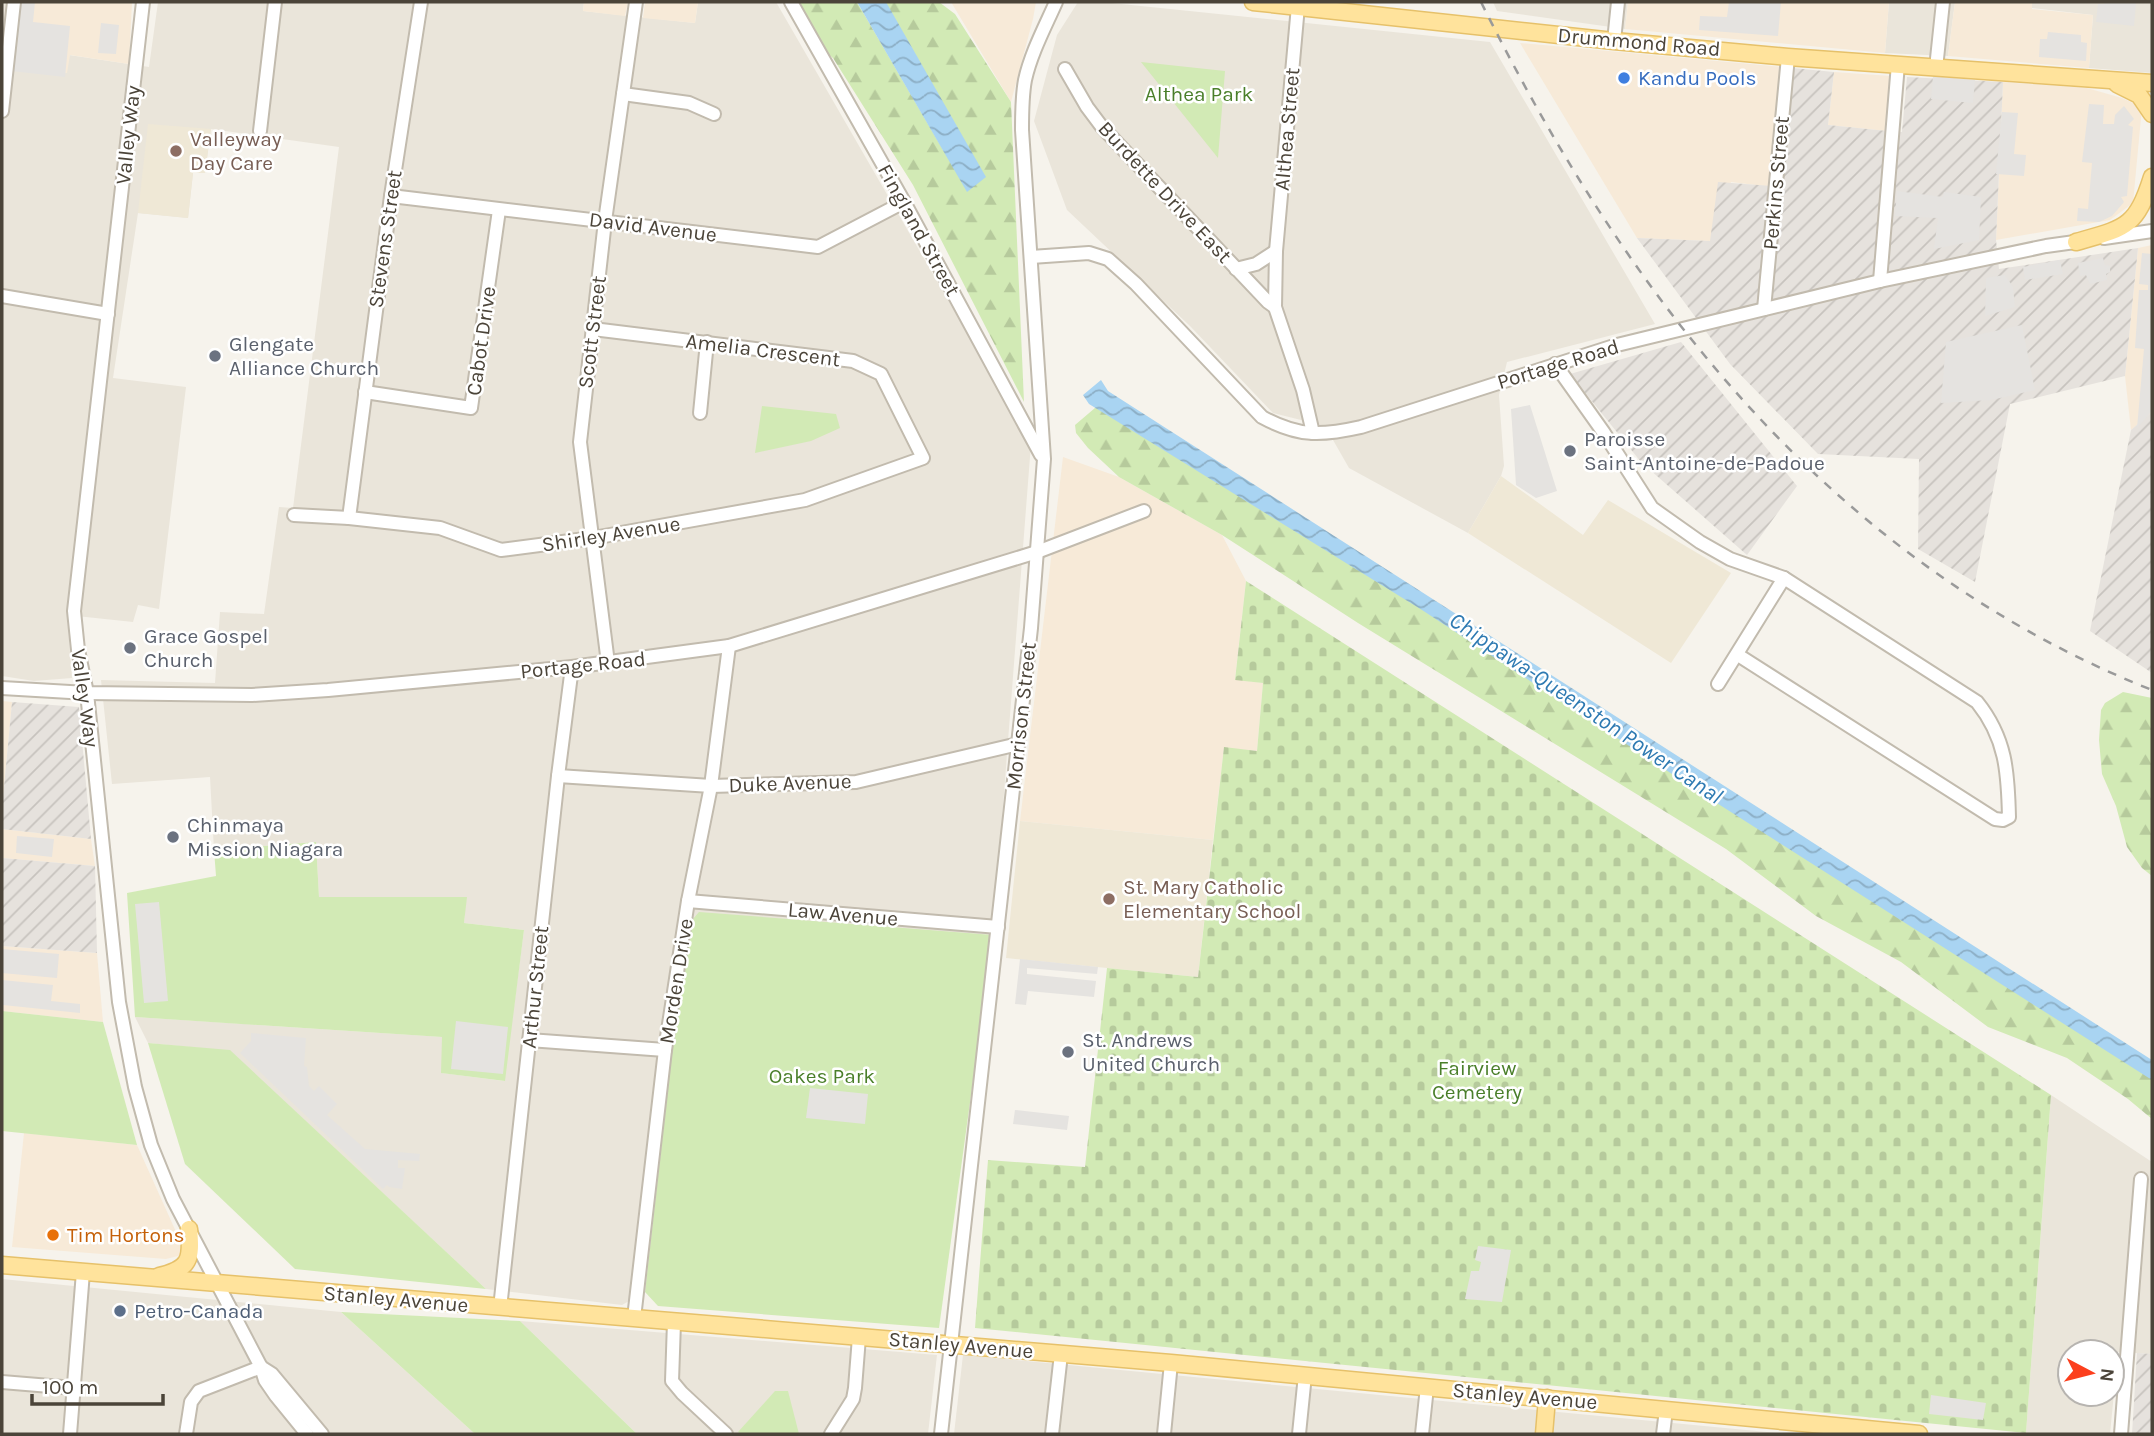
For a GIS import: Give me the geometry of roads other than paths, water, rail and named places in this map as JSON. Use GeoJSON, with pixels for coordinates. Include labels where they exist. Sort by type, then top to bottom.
{"type":"FeatureCollection","features":[{"type":"Feature","properties":{"kind":"main road","name":"Drummond Road"},"geometry":{"type":"LineString","coordinates":[[1253,2],[1788,57],[2152,83]]}},
{"type":"Feature","properties":{"kind":"main road"},"geometry":{"type":"LineString","coordinates":[[2108,80],[2139,95],[2152,114]]}},
{"type":"Feature","properties":{"kind":"main road"},"geometry":{"type":"LineString","coordinates":[[2076,242],[2127,225],[2137,215],[2145,200],[2152,177]]}},
{"type":"Feature","properties":{"kind":"main road"},"geometry":{"type":"LineString","coordinates":[[149,1278],[183,1268],[191,1247],[189,1228]]}},
{"type":"Feature","properties":{"kind":"main road","name":"Stanley Avenue"},"geometry":{"type":"LineString","coordinates":[[2,1265],[1306,1375],[1666,1410],[1779,1428],[1919,1434]]}},
{"type":"Feature","properties":{"kind":"main road"},"geometry":{"type":"LineString","coordinates":[[1544,1434],[1547,1398]]}},
{"type":"Feature","properties":{"kind":"street"},"geometry":{"type":"LineString","coordinates":[[2,111],[14,2]]}},
{"type":"Feature","properties":{"kind":"street","name":"Valley Way"},"geometry":{"type":"LineString","coordinates":[[143,2],[74,611],[78,649],[87,693],[123,1029],[151,1145],[173,1199],[261,1367],[265,1380],[307,1434]]}},
{"type":"Feature","properties":{"kind":"street"},"geometry":{"type":"LineString","coordinates":[[260,131],[275,2]]}},
{"type":"Feature","properties":{"kind":"street","name":"Stevens Street"},"geometry":{"type":"LineString","coordinates":[[349,518],[390,197],[421,2]]}},
{"type":"Feature","properties":{"kind":"street","name":"Scott Street"},"geometry":{"type":"LineString","coordinates":[[608,663],[579,442],[605,221],[636,2]]}},
{"type":"Feature","properties":{"kind":"street","name":"Fingland Street"},"geometry":{"type":"LineString","coordinates":[[791,2],[1044,459]]}},
{"type":"Feature","properties":{"kind":"street","name":"Morrison Street"},"geometry":{"type":"LineString","coordinates":[[941,1434],[1031,628],[1044,459],[1022,130],[1024,83],[1030,61],[1056,2]]}},
{"type":"Feature","properties":{"kind":"street"},"geometry":{"type":"LineString","coordinates":[[1614,41],[1618,2]]}},
{"type":"Feature","properties":{"kind":"street"},"geometry":{"type":"LineString","coordinates":[[1936,68],[1943,2]]}},
{"type":"Feature","properties":{"kind":"street","name":"Althea Street"},"geometry":{"type":"LineString","coordinates":[[1298,6],[1276,251],[1275,307],[1303,390],[1313,433]]}},
{"type":"Feature","properties":{"kind":"street","name":"Perkins Street"},"geometry":{"type":"LineString","coordinates":[[1764,309],[1788,57]]}},
{"type":"Feature","properties":{"kind":"street"},"geometry":{"type":"LineString","coordinates":[[1880,281],[1898,64]]}},
{"type":"Feature","properties":{"kind":"street","name":"Burdette Drive East"},"geometry":{"type":"LineString","coordinates":[[1066,69],[1087,107],[1102,127],[1275,307]]}},
{"type":"Feature","properties":{"kind":"street"},"geometry":{"type":"LineString","coordinates":[[623,93],[689,103],[714,114]]}},
{"type":"Feature","properties":{"kind":"street","name":"David Avenue"},"geometry":{"type":"LineString","coordinates":[[390,197],[818,247],[904,202]]}},
{"type":"Feature","properties":{"kind":"street","name":"Cabot Drive"},"geometry":{"type":"LineString","coordinates":[[365,392],[471,408],[499,210]]}},
{"type":"Feature","properties":{"kind":"street","name":"Portage Road"},"geometry":{"type":"LineString","coordinates":[[1031,257],[1089,253],[1108,260],[1136,284],[1262,417],[1283,428],[1313,433],[1336,433],[1617,345],[1880,281],[2046,246],[2152,231]]}},
{"type":"Feature","properties":{"kind":"street"},"geometry":{"type":"LineString","coordinates":[[1236,269],[1256,264],[1276,251]]}},
{"type":"Feature","properties":{"kind":"street"},"geometry":{"type":"LineString","coordinates":[[2,296],[108,314]]}},
{"type":"Feature","properties":{"kind":"street","name":"Amelia Crescent"},"geometry":{"type":"LineString","coordinates":[[593,329],[853,361],[881,374],[922,457]]}},
{"type":"Feature","properties":{"kind":"street"},"geometry":{"type":"LineString","coordinates":[[700,413],[707,342]]}},
{"type":"Feature","properties":{"kind":"street"},"geometry":{"type":"LineString","coordinates":[[1555,364],[1652,508],[1700,542],[1730,559],[1784,579],[1978,702],[1991,719],[2003,750],[2009,817],[2003,820],[1995,819],[1738,654]]}},
{"type":"Feature","properties":{"kind":"street","name":"Shirley Avenue"},"geometry":{"type":"LineString","coordinates":[[293,515],[440,528],[501,550],[593,538],[805,500],[922,457]]}},
{"type":"Feature","properties":{"kind":"street","name":"Portage Road"},"geometry":{"type":"LineString","coordinates":[[2,688],[87,693],[252,695],[572,667],[729,646],[1037,552],[1144,511]]}},
{"type":"Feature","properties":{"kind":"street"},"geometry":{"type":"LineString","coordinates":[[1718,684],[1784,579]]}},
{"type":"Feature","properties":{"kind":"street","name":"Morden Drive"},"geometry":{"type":"LineString","coordinates":[[634,1318],[665,1050],[688,901],[712,786],[729,646]]}},
{"type":"Feature","properties":{"kind":"street","name":"Arthur Street"},"geometry":{"type":"LineString","coordinates":[[499,1308],[572,667]]}},
{"type":"Feature","properties":{"kind":"street","name":"Duke Avenue"},"geometry":{"type":"LineString","coordinates":[[558,776],[712,786],[856,782],[1018,744]]}},
{"type":"Feature","properties":{"kind":"street","name":"Law Avenue"},"geometry":{"type":"LineString","coordinates":[[688,901],[998,928]]}},
{"type":"Feature","properties":{"kind":"street"},"geometry":{"type":"LineString","coordinates":[[529,1040],[665,1050]]}},
{"type":"Feature","properties":{"kind":"street"},"geometry":{"type":"LineString","coordinates":[[2121,1434],[2141,1179]]}},
{"type":"Feature","properties":{"kind":"street"},"geometry":{"type":"LineString","coordinates":[[70,1434],[83,1272]]}},
{"type":"Feature","properties":{"kind":"street"},"geometry":{"type":"LineString","coordinates":[[674,1322],[672,1381],[726,1434]]}},
{"type":"Feature","properties":{"kind":"street"},"geometry":{"type":"LineString","coordinates":[[831,1434],[853,1399],[859,1337]]}},
{"type":"Feature","properties":{"kind":"street"},"geometry":{"type":"LineString","coordinates":[[1052,1434],[1061,1354]]}},
{"type":"Feature","properties":{"kind":"street"},"geometry":{"type":"LineString","coordinates":[[1164,1434],[1171,1363]]}},
{"type":"Feature","properties":{"kind":"street"},"geometry":{"type":"LineString","coordinates":[[186,1434],[191,1402],[200,1391],[261,1367]]}},
{"type":"Feature","properties":{"kind":"street","name":"Valley Way"},"geometry":{"type":"LineString","coordinates":[[261,1367],[272,1374],[322,1434]]}},
{"type":"Feature","properties":{"kind":"street"},"geometry":{"type":"LineString","coordinates":[[1299,1434],[1306,1375]]}},
{"type":"Feature","properties":{"kind":"street"},"geometry":{"type":"LineString","coordinates":[[2,1381],[74,1388]]}},
{"type":"Feature","properties":{"kind":"street"},"geometry":{"type":"LineString","coordinates":[[1422,1434],[1427,1387]]}},
{"type":"Feature","properties":{"kind":"street"},"geometry":{"type":"LineString","coordinates":[[1663,1434],[1666,1410]]}},
{"type":"Feature","properties":{"kind":"water"},"geometry":{"type":"Polygon","coordinates":[[[857,2],[886,2],[986,177],[967,192],[857,2]]]}},
{"type":"Feature","properties":{"kind":"water","name":"Chippawa-Queenston Power Canal"},"geometry":{"type":"Polygon","coordinates":[[[1101,380],[1108,391],[2152,1060],[2152,1080],[1701,793],[1422,610],[1089,404],[1083,395],[1101,380]]]}},
{"type":"Feature","properties":{"kind":"railway"},"geometry":{"type":"LineString","coordinates":[[1481,2],[1540,112],[1604,218],[1675,318],[1753,411],[1839,496],[1934,571],[2038,636],[2152,690]]}},
{"type":"Feature","properties":{"kind":"place","name":"Kandu Pools"},"geometry":{"type":"Point","coordinates":[1624,78]}},
{"type":"Feature","properties":{"kind":"place","name":"Valleyway Day Care"},"geometry":{"type":"Point","coordinates":[176,151]}},
{"type":"Feature","properties":{"kind":"place","name":"Glengate Alliance Church"},"geometry":{"type":"Point","coordinates":[215,356]}},
{"type":"Feature","properties":{"kind":"place","name":"Paroisse Saint-Antoine-de-Padoue"},"geometry":{"type":"Point","coordinates":[1570,451]}},
{"type":"Feature","properties":{"kind":"place","name":"Grace Gospel Church"},"geometry":{"type":"Point","coordinates":[130,648]}},
{"type":"Feature","properties":{"kind":"place","name":"Chinmaya Mission Niagara"},"geometry":{"type":"Point","coordinates":[173,837]}},
{"type":"Feature","properties":{"kind":"place","name":"St. Mary Catholic Elementary School"},"geometry":{"type":"Point","coordinates":[1109,899]}},
{"type":"Feature","properties":{"kind":"place","name":"St. Andrews United Church"},"geometry":{"type":"Point","coordinates":[1068,1052]}},
{"type":"Feature","properties":{"kind":"place","name":"Tim Hortons"},"geometry":{"type":"Point","coordinates":[53,1235]}},
{"type":"Feature","properties":{"kind":"place","name":"Petro-Canada"},"geometry":{"type":"Point","coordinates":[120,1311]}},
{"type":"Feature","properties":{"kind":"park label","name":"Althea Park"},"geometry":{"type":"Point","coordinates":[1199,94]}},
{"type":"Feature","properties":{"kind":"park label","name":"Oakes Park"},"geometry":{"type":"Point","coordinates":[822,1076]}},
{"type":"Feature","properties":{"kind":"park label","name":"Fairview Cemetery"},"geometry":{"type":"Point","coordinates":[1477,1080]}}]}
